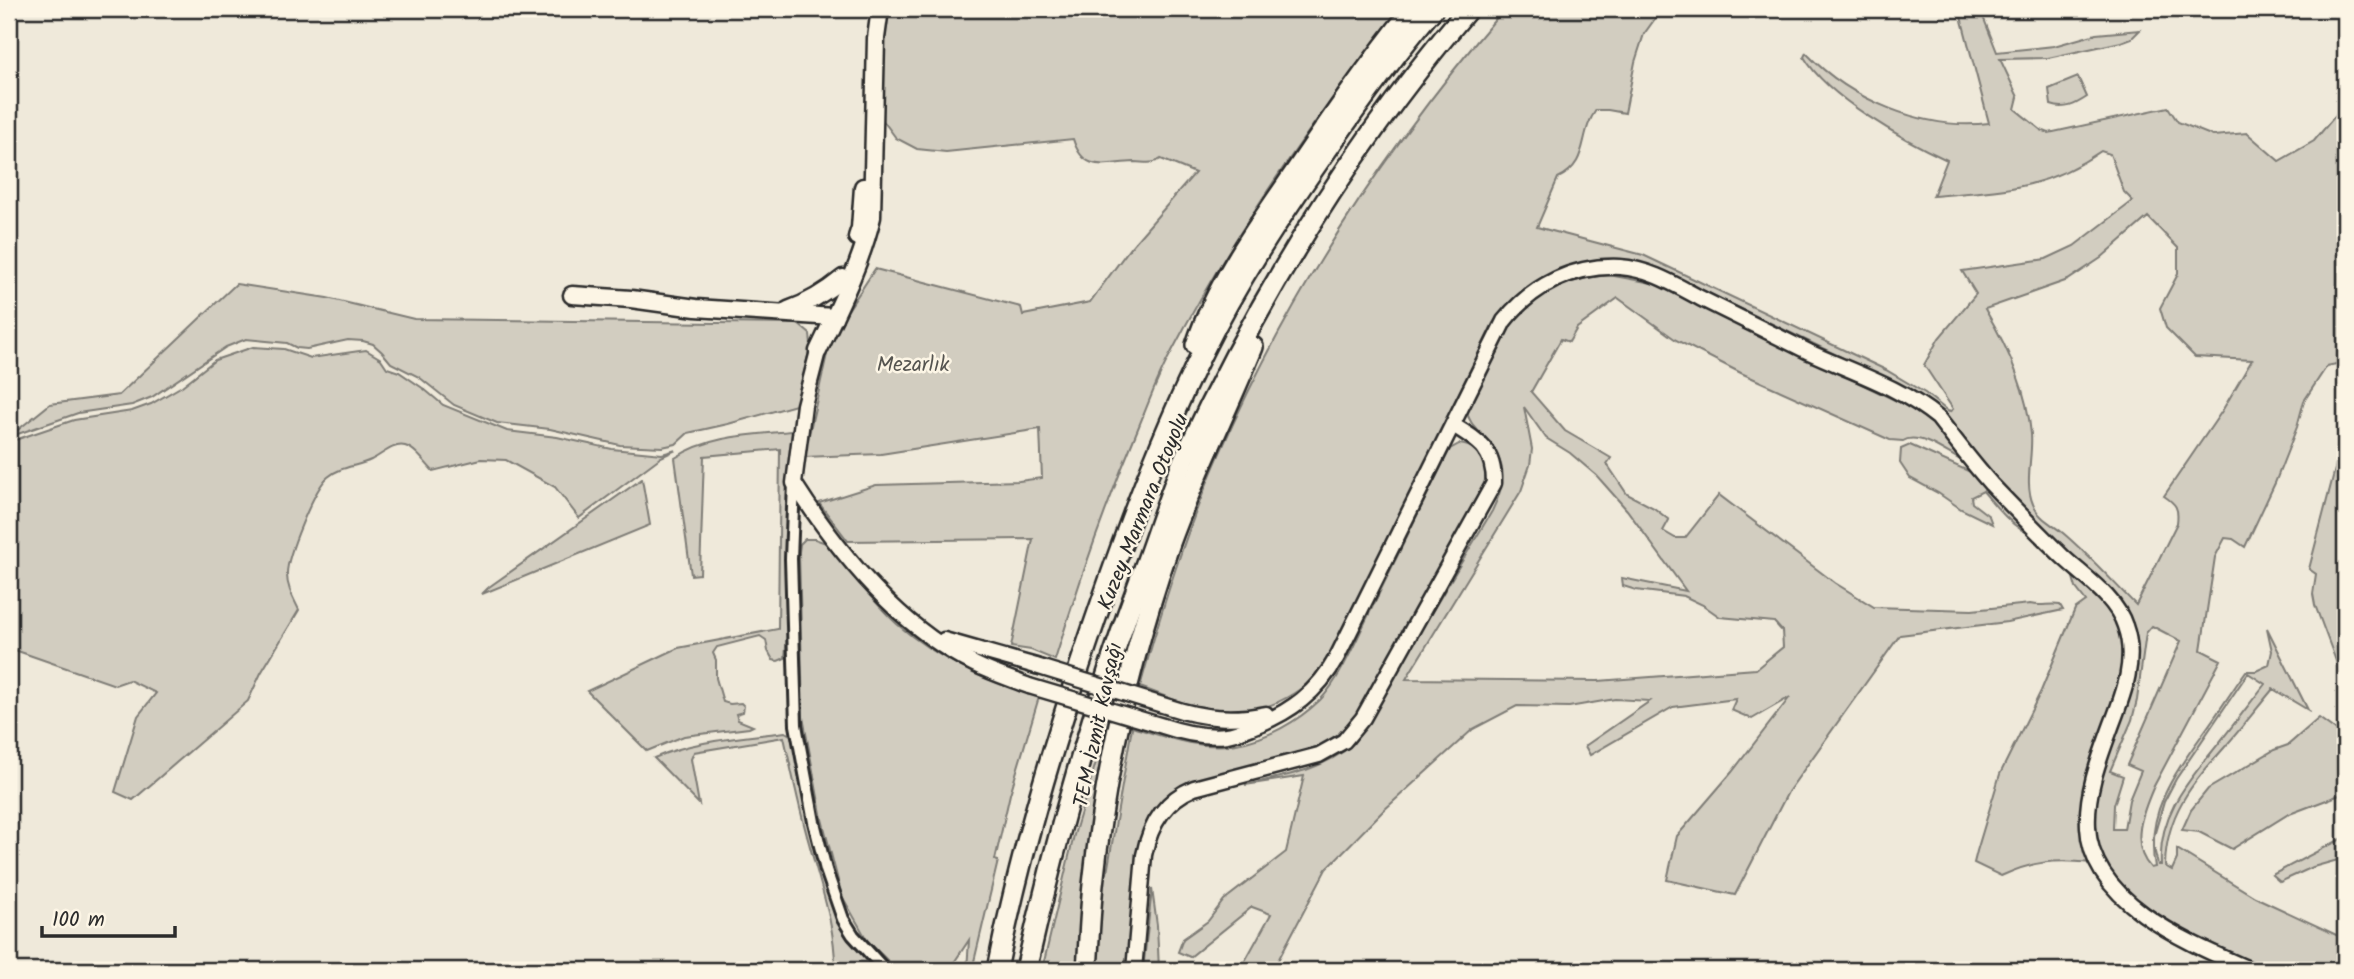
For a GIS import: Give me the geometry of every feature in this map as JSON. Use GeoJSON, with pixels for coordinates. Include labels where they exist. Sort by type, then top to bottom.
{"type":"FeatureCollection","features":[{"type":"Feature","properties":{"kind":"highway"},"geometry":{"type":"LineString","coordinates":[[1171,420],[1207,313],[1214,301],[1264,218],[1348,93],[1413,9]]}},
{"type":"Feature","properties":{"kind":"highway","name":"Kuzey Marmara Otoyolu"},"geometry":{"type":"LineString","coordinates":[[996,970],[1050,758],[1108,583],[1171,420],[1204,349],[1295,195],[1356,108],[1433,9]]}},
{"type":"Feature","properties":{"kind":"highway","name":"Kuzey Marmara Otoyolu"},"geometry":{"type":"LineString","coordinates":[[1026,970],[1051,866],[1108,670],[1184,459],[1238,352],[1319,212],[1377,127],[1468,9]]}},
{"type":"Feature","properties":{"kind":"highway","name":"TEM İzmit Kavşağı"},"geometry":{"type":"LineString","coordinates":[[1087,970],[1092,887],[1098,843],[1118,729],[1135,656],[1171,540],[1287,264]]}},
{"type":"Feature","properties":{"kind":"main road"},"geometry":{"type":"LineString","coordinates":[[818,351],[860,228],[865,149],[866,39],[870,9]]}},
{"type":"Feature","properties":{"kind":"main road"},"geometry":{"type":"LineString","coordinates":[[828,317],[867,239],[872,217],[876,38],[880,9]]}},
{"type":"Feature","properties":{"kind":"main road"},"geometry":{"type":"LineString","coordinates":[[779,312],[801,306],[843,278]]}},
{"type":"Feature","properties":{"kind":"main road"},"geometry":{"type":"LineString","coordinates":[[572,295],[631,299],[696,308],[828,317]]}},
{"type":"Feature","properties":{"kind":"main road"},"geometry":{"type":"LineString","coordinates":[[779,312],[806,320],[812,328],[818,351]]}},
{"type":"Feature","properties":{"kind":"street"},"geometry":{"type":"LineString","coordinates":[[794,483],[812,511],[869,582],[900,613],[973,664],[1029,686],[1183,733],[1229,735],[1288,710],[1305,698],[1328,673],[1494,338],[1517,305],[1531,293],[1575,272],[1606,267],[1637,270],[1665,280],[1929,411],[1990,482],[2108,598],[2125,625],[2129,653],[2127,682],[2098,761],[2088,810],[2088,828],[2096,861],[2106,877],[2140,912],[2176,934],[2251,970]]}},
{"type":"Feature","properties":{"kind":"street"},"geometry":{"type":"LineString","coordinates":[[818,351],[804,405],[794,483],[791,559],[796,725],[814,822],[833,894],[853,935],[886,970]]}},
{"type":"Feature","properties":{"kind":"street"},"geometry":{"type":"LineString","coordinates":[[1134,970],[1144,855],[1147,840],[1163,811],[1183,793],[1194,788],[1319,755],[1344,741],[1363,718],[1494,483],[1493,464],[1483,446],[1453,425]]}},
{"type":"Feature","properties":{"kind":"street"},"geometry":{"type":"LineString","coordinates":[[933,637],[1192,715],[1222,719],[1249,718],[1288,710]]}},
{"type":"Feature","properties":{"kind":"green space","name":"Mezarlık"},"geometry":{"type":"Polygon","coordinates":[[[886,9],[1399,9],[1307,134],[1249,219],[1166,362],[1105,513],[1055,660],[1031,650],[1011,647],[1033,539],[848,541],[819,503],[876,485],[1042,478],[1040,429],[881,454],[804,457],[831,336],[875,269],[1021,307],[1023,315],[1090,302],[1130,248],[1195,173],[1161,159],[1151,163],[1089,162],[1083,158],[1073,139],[946,152],[917,149],[896,138],[882,119],[886,9]]]}},
{"type":"Feature","properties":{"kind":"green space"},"geometry":{"type":"Polygon","coordinates":[[[1504,9],[1662,9],[1644,34],[1635,62],[1625,113],[1596,110],[1575,165],[1558,178],[1537,227],[1643,255],[1886,370],[1925,393],[1949,412],[1953,409],[1924,365],[1939,338],[1976,294],[1962,271],[2046,259],[2074,246],[2133,201],[2124,192],[2110,154],[2101,151],[2060,174],[2040,181],[2001,190],[1933,196],[1947,160],[1889,129],[1848,102],[1815,72],[1804,57],[1806,53],[1844,85],[1890,109],[1939,122],[1989,123],[1959,9],[1980,9],[1997,52],[2054,46],[2096,34],[2140,30],[2132,38],[2121,42],[2048,58],[2000,59],[2018,97],[2015,109],[2041,130],[2049,133],[2168,107],[2178,122],[2213,136],[2247,133],[2279,161],[2314,141],[2345,104],[2345,366],[2341,363],[2327,366],[2304,401],[2275,483],[2245,547],[2233,539],[2225,538],[2215,557],[2201,650],[2221,660],[2154,786],[2142,817],[2139,839],[2144,859],[2151,868],[2155,867],[2153,846],[2154,827],[2166,791],[2246,671],[2256,671],[2269,665],[2272,651],[2267,628],[2308,710],[2273,689],[2182,801],[2170,831],[2165,866],[2172,870],[2177,859],[2177,849],[2255,897],[2345,939],[2345,970],[2269,970],[2234,956],[2158,917],[2139,903],[2109,873],[2095,841],[2093,802],[2134,633],[2129,616],[2122,606],[1982,467],[1887,379],[1652,266],[1605,262],[1563,269],[1525,289],[1493,323],[1341,636],[1321,669],[1299,690],[1272,705],[1226,713],[1202,709],[1140,687],[1185,541],[1207,483],[1277,336],[1310,278],[1382,166],[1504,9]],[[2148,217],[2101,258],[2068,280],[1985,309],[2008,353],[2025,401],[2031,434],[2029,487],[2035,509],[2082,550],[2136,605],[2177,523],[2176,507],[2164,496],[2222,411],[2252,360],[2195,357],[2166,328],[2160,308],[2178,274],[2178,248],[2148,217]],[[2152,626],[2146,633],[2132,720],[2110,771],[2123,776],[2114,805],[2113,829],[2124,829],[2129,800],[2141,771],[2127,765],[2181,641],[2152,626]],[[2248,673],[2176,779],[2164,802],[2154,836],[2158,865],[2161,865],[2164,833],[2174,804],[2265,684],[2248,673]]]}},
{"type":"Feature","properties":{"kind":"green space"},"geometry":{"type":"Polygon","coordinates":[[[2078,77],[2087,97],[2070,106],[2051,105],[2049,89],[2078,77]]]}},
{"type":"Feature","properties":{"kind":"green space"},"geometry":{"type":"Polygon","coordinates":[[[1609,275],[1652,283],[1901,403],[1935,423],[1964,462],[1925,441],[1890,440],[1741,373],[1676,340],[1618,298],[1577,328],[1569,342],[1561,339],[1531,392],[1565,431],[1611,458],[1607,464],[1627,494],[1654,508],[1669,520],[1663,531],[1675,538],[1685,538],[1719,495],[1835,583],[1874,607],[1972,610],[2052,604],[2060,605],[2063,610],[2007,622],[1900,635],[1788,792],[1735,895],[1667,880],[1677,836],[1732,772],[1790,697],[1752,719],[1731,710],[1736,699],[1673,707],[1590,755],[1585,746],[1650,701],[1615,699],[1569,707],[1517,706],[1473,729],[1383,811],[1326,869],[1273,970],[1240,970],[1271,914],[1252,907],[1190,957],[1178,952],[1183,939],[1208,921],[1224,900],[1286,852],[1304,776],[1245,785],[1315,766],[1328,761],[1353,744],[1492,511],[1501,489],[1500,462],[1471,422],[1467,412],[1504,336],[1522,310],[1541,294],[1569,283],[1609,275]],[[1524,407],[1532,449],[1530,465],[1521,491],[1406,679],[1598,681],[1756,669],[1783,647],[1782,631],[1774,622],[1720,617],[1684,596],[1623,586],[1622,578],[1686,591],[1627,510],[1597,476],[1570,453],[1546,438],[1524,407]]]}},
{"type":"Feature","properties":{"kind":"green space"},"geometry":{"type":"Polygon","coordinates":[[[236,284],[327,298],[414,319],[798,324],[810,334],[811,344],[796,405],[688,433],[676,444],[662,447],[620,445],[550,429],[497,423],[454,405],[419,377],[391,363],[373,344],[348,340],[307,349],[287,343],[246,339],[226,347],[152,397],[132,405],[78,413],[9,437],[50,404],[119,395],[236,284]]]}},
{"type":"Feature","properties":{"kind":"green space"},"geometry":{"type":"Polygon","coordinates":[[[253,347],[284,349],[311,358],[366,350],[381,359],[387,368],[399,372],[443,405],[507,431],[557,437],[612,449],[662,454],[676,450],[661,457],[579,518],[555,487],[506,460],[481,459],[433,471],[413,450],[401,446],[333,473],[322,484],[309,509],[288,566],[288,584],[299,610],[261,673],[248,701],[133,800],[115,792],[138,716],[156,693],[129,680],[115,685],[9,648],[9,442],[74,420],[132,411],[151,404],[182,386],[215,360],[253,347]]]}},
{"type":"Feature","properties":{"kind":"green space"},"geometry":{"type":"Polygon","coordinates":[[[2345,414],[2345,685],[2315,605],[2313,594],[2316,574],[2309,569],[2335,469],[2345,414]]]}},
{"type":"Feature","properties":{"kind":"green space"},"geometry":{"type":"Polygon","coordinates":[[[792,431],[786,519],[788,624],[785,658],[773,660],[766,640],[760,636],[717,647],[713,653],[723,702],[741,703],[744,706],[743,712],[736,714],[738,720],[753,726],[684,736],[647,751],[587,691],[678,648],[778,629],[780,449],[704,456],[700,574],[691,575],[675,458],[688,450],[717,440],[792,431]]]}},
{"type":"Feature","properties":{"kind":"green space"},"geometry":{"type":"Polygon","coordinates":[[[1459,444],[1469,446],[1481,455],[1486,469],[1484,485],[1358,715],[1344,730],[1322,745],[1296,755],[1196,780],[1141,839],[1135,870],[1128,970],[1097,970],[1104,872],[1107,873],[1132,727],[1196,744],[1236,744],[1270,734],[1311,708],[1327,692],[1341,670],[1450,449],[1459,444]]]}},
{"type":"Feature","properties":{"kind":"green space"},"geometry":{"type":"Polygon","coordinates":[[[1910,445],[1975,474],[2030,533],[2011,522],[1983,491],[1971,497],[1972,503],[1989,516],[1992,524],[1910,478],[1900,463],[1901,449],[1910,445]]]}},
{"type":"Feature","properties":{"kind":"green space"},"geometry":{"type":"Polygon","coordinates":[[[642,479],[650,525],[482,594],[489,587],[642,479]]]}},
{"type":"Feature","properties":{"kind":"green space"},"geometry":{"type":"Polygon","coordinates":[[[805,539],[826,543],[887,615],[929,648],[964,668],[1039,697],[1010,794],[995,860],[998,861],[972,970],[967,970],[969,940],[949,970],[897,970],[867,940],[842,896],[822,819],[803,717],[799,552],[800,544],[805,539]]]}},
{"type":"Feature","properties":{"kind":"green space"},"geometry":{"type":"Polygon","coordinates":[[[2072,574],[2104,601],[2118,623],[2124,640],[2122,683],[2095,758],[2091,863],[2045,862],[2001,876],[1974,863],[2000,774],[2041,691],[2075,609],[2086,601],[2076,588],[2072,574]]]}},
{"type":"Feature","properties":{"kind":"green space"},"geometry":{"type":"Polygon","coordinates":[[[2319,718],[2345,737],[2345,793],[2287,815],[2232,849],[2199,832],[2182,830],[2191,810],[2208,789],[2274,750],[2288,745],[2319,718]]]}},
{"type":"Feature","properties":{"kind":"green space"},"geometry":{"type":"Polygon","coordinates":[[[1109,719],[1112,721],[1080,970],[1042,970],[1074,835],[1109,719]]]}},
{"type":"Feature","properties":{"kind":"green space"},"geometry":{"type":"Polygon","coordinates":[[[785,732],[792,736],[812,840],[836,919],[840,928],[877,970],[835,970],[830,922],[784,737],[694,752],[691,759],[699,804],[654,758],[702,743],[785,732]]]}},
{"type":"Feature","properties":{"kind":"green space"},"geometry":{"type":"Polygon","coordinates":[[[2345,837],[2345,858],[2313,867],[2280,882],[2272,875],[2345,837]]]}},
{"type":"Feature","properties":{"kind":"green space"},"geometry":{"type":"Polygon","coordinates":[[[1152,889],[1159,970],[1143,970],[1152,889]]]}}]}
